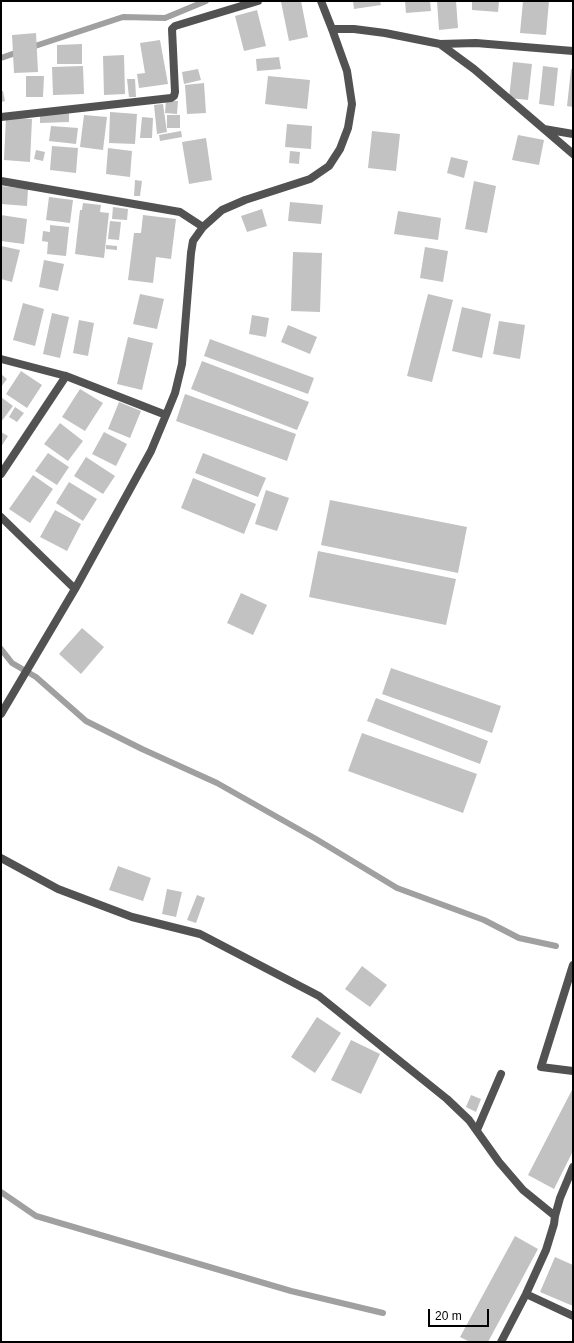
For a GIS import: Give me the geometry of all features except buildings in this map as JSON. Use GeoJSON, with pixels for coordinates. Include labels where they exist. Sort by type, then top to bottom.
{"type":"FeatureCollection","features":[{"type":"Feature","properties":{"kind":"street"},"geometry":{"type":"LineString","coordinates":[[1,117],[171,98],[174,96],[175,92],[172,30],[175,26],[258,1]]}},
{"type":"Feature","properties":{"kind":"street"},"geometry":{"type":"LineString","coordinates":[[1,714],[75,589],[151,451],[166,415],[182,364],[193,241],[203,227],[222,210],[245,200],[310,179],[329,166],[340,149],[348,128],[352,104],[347,71],[321,1]]}},
{"type":"Feature","properties":{"kind":"street"},"geometry":{"type":"LineString","coordinates":[[332,29],[354,29],[385,33],[440,44],[476,43],[573,51]]}},
{"type":"Feature","properties":{"kind":"street"},"geometry":{"type":"LineString","coordinates":[[440,44],[474,69],[573,154]]}},
{"type":"Feature","properties":{"kind":"street"},"geometry":{"type":"LineString","coordinates":[[543,129],[573,134]]}},
{"type":"Feature","properties":{"kind":"street"},"geometry":{"type":"LineString","coordinates":[[1,181],[180,212],[203,227]]}},
{"type":"Feature","properties":{"kind":"street"},"geometry":{"type":"LineString","coordinates":[[1,359],[66,376],[166,415]]}},
{"type":"Feature","properties":{"kind":"street"},"geometry":{"type":"LineString","coordinates":[[1,474],[66,376]]}},
{"type":"Feature","properties":{"kind":"street"},"geometry":{"type":"LineString","coordinates":[[1,517],[75,589]]}},
{"type":"Feature","properties":{"kind":"street"},"geometry":{"type":"LineString","coordinates":[[1,858],[58,889],[124,915],[200,934],[319,996],[447,1099],[469,1120],[499,1162],[523,1190],[555,1216]]}},
{"type":"Feature","properties":{"kind":"street"},"geometry":{"type":"LineString","coordinates":[[573,965],[541,1067],[573,1071]]}},
{"type":"Feature","properties":{"kind":"street"},"geometry":{"type":"LineString","coordinates":[[476,1130],[501,1074]]}},
{"type":"Feature","properties":{"kind":"street"},"geometry":{"type":"LineString","coordinates":[[500,1342],[526,1294],[546,1250],[560,1198],[573,1167]]}},
{"type":"Feature","properties":{"kind":"street"},"geometry":{"type":"LineString","coordinates":[[526,1294],[573,1316]]}},
{"type":"Feature","properties":{"kind":"waterway"},"geometry":{"type":"LineString","coordinates":[[29,48],[123,17],[165,18],[206,1]]}},
{"type":"Feature","properties":{"kind":"waterway"},"geometry":{"type":"LineString","coordinates":[[1,58],[21,51]]}},
{"type":"Feature","properties":{"kind":"waterway"},"geometry":{"type":"LineString","coordinates":[[1,649],[12,663],[36,677],[86,721],[142,749],[217,783],[316,839],[397,888],[484,920],[519,938],[556,946]]}},
{"type":"Feature","properties":{"kind":"waterway"},"geometry":{"type":"LineString","coordinates":[[1,1192],[36,1216],[291,1291],[383,1313]]}}]}
